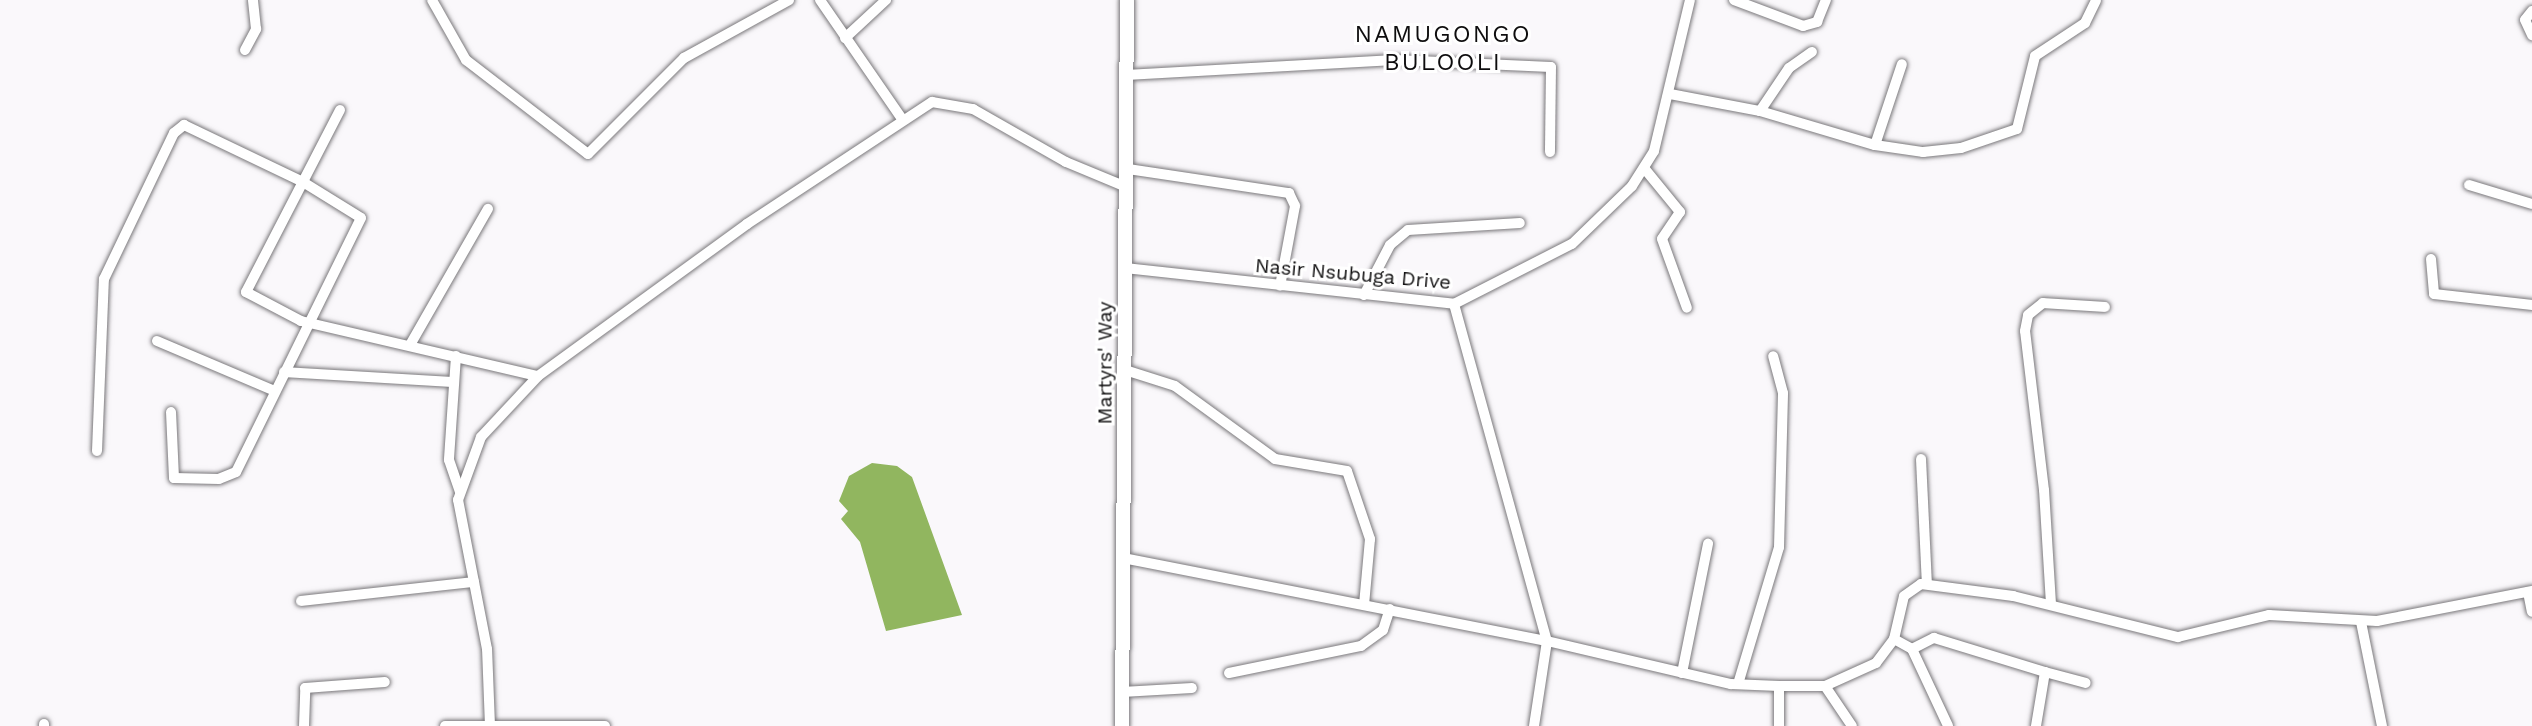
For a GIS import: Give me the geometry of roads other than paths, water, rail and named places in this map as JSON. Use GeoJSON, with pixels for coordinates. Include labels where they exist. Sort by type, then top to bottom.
{"type":"FeatureCollection","features":[{"type":"Feature","properties":{"kind":"main road","name":"Martyrs' Way"},"geometry":{"type":"LineString","coordinates":[[1122,726],[1127,0]]}},
{"type":"Feature","properties":{"kind":"street"},"geometry":{"type":"LineString","coordinates":[[245,50],[256,29],[253,0]]}},
{"type":"Feature","properties":{"kind":"street"},"geometry":{"type":"LineString","coordinates":[[432,0],[466,60],[588,154],[684,58],[789,0]]}},
{"type":"Feature","properties":{"kind":"street"},"geometry":{"type":"LineString","coordinates":[[820,0],[902,119]]}},
{"type":"Feature","properties":{"kind":"street"},"geometry":{"type":"LineString","coordinates":[[845,38],[886,0]]}},
{"type":"Feature","properties":{"kind":"street","name":"Nasir Nsubuga Drive"},"geometry":{"type":"LineString","coordinates":[[1125,268],[1454,304],[1572,244],[1613,208],[1644,168],[1670,94],[1690,0]]}},
{"type":"Feature","properties":{"kind":"street"},"geometry":{"type":"LineString","coordinates":[[1734,0],[1803,26],[1817,22],[1826,0]]}},
{"type":"Feature","properties":{"kind":"street"},"geometry":{"type":"LineString","coordinates":[[1670,94],[1760,111],[1875,145],[1940,152],[2014,132],[2022,121],[2035,56],[2085,23],[2096,0]]}},
{"type":"Feature","properties":{"kind":"street"},"geometry":{"type":"LineString","coordinates":[[2532,11],[2525,20],[2532,35]]}},
{"type":"Feature","properties":{"kind":"street"},"geometry":{"type":"LineString","coordinates":[[1760,111],[1789,68],[1812,52]]}},
{"type":"Feature","properties":{"kind":"street"},"geometry":{"type":"LineString","coordinates":[[1126,75],[1395,60],[1551,67],[1550,152]]}},
{"type":"Feature","properties":{"kind":"street"},"geometry":{"type":"LineString","coordinates":[[1875,145],[1902,64]]}},
{"type":"Feature","properties":{"kind":"street"},"geometry":{"type":"LineString","coordinates":[[460,492],[481,437],[538,376],[902,119],[932,102],[961,104],[1066,162],[1126,187]]}},
{"type":"Feature","properties":{"kind":"street"},"geometry":{"type":"LineString","coordinates":[[340,110],[246,292],[307,322],[538,376]]}},
{"type":"Feature","properties":{"kind":"street"},"geometry":{"type":"LineString","coordinates":[[97,451],[104,279],[177,128],[189,126],[303,182],[361,218],[307,322],[242,464],[219,479],[172,476],[171,412]]}},
{"type":"Feature","properties":{"kind":"street"},"geometry":{"type":"LineString","coordinates":[[1644,168],[1680,212],[1662,239],[1687,308]]}},
{"type":"Feature","properties":{"kind":"street"},"geometry":{"type":"LineString","coordinates":[[1128,169],[1289,193],[1295,206],[1280,286]]}},
{"type":"Feature","properties":{"kind":"street"},"geometry":{"type":"LineString","coordinates":[[2469,185],[2532,204]]}},
{"type":"Feature","properties":{"kind":"street"},"geometry":{"type":"LineString","coordinates":[[410,345],[488,209]]}},
{"type":"Feature","properties":{"kind":"street"},"geometry":{"type":"LineString","coordinates":[[1364,295],[1390,245],[1408,230],[1520,223]]}},
{"type":"Feature","properties":{"kind":"street"},"geometry":{"type":"LineString","coordinates":[[2431,259],[2434,294],[2532,305]]}},
{"type":"Feature","properties":{"kind":"street"},"geometry":{"type":"LineString","coordinates":[[2051,604],[2044,490],[2025,331],[2028,315],[2043,303],[2105,307]]}},
{"type":"Feature","properties":{"kind":"street"},"geometry":{"type":"LineString","coordinates":[[1454,304],[1547,641],[1534,726]]}},
{"type":"Feature","properties":{"kind":"street"},"geometry":{"type":"LineString","coordinates":[[157,341],[275,391]]}},
{"type":"Feature","properties":{"kind":"street"},"geometry":{"type":"LineString","coordinates":[[456,356],[449,469],[460,492],[487,649],[490,725]]}},
{"type":"Feature","properties":{"kind":"street"},"geometry":{"type":"LineString","coordinates":[[1738,684],[1779,547],[1783,393],[1773,356]]}},
{"type":"Feature","properties":{"kind":"street"},"geometry":{"type":"LineString","coordinates":[[1125,370],[1175,386],[1275,459],[1347,471],[1370,539],[1364,605]]}},
{"type":"Feature","properties":{"kind":"street"},"geometry":{"type":"LineString","coordinates":[[284,372],[336,379],[452,382]]}},
{"type":"Feature","properties":{"kind":"street"},"geometry":{"type":"LineString","coordinates":[[1921,459],[1927,584]]}},
{"type":"Feature","properties":{"kind":"street"},"geometry":{"type":"LineString","coordinates":[[1682,673],[1708,544]]}},
{"type":"Feature","properties":{"kind":"street"},"geometry":{"type":"LineString","coordinates":[[1123,558],[1547,641],[1738,684],[1779,686],[1825,686],[1876,663],[1894,639],[1904,596],[1927,584],[1968,586],[2178,637],[2269,615],[2361,622],[2530,592],[2532,612]]}},
{"type":"Feature","properties":{"kind":"street"},"geometry":{"type":"LineString","coordinates":[[301,601],[474,582]]}},
{"type":"Feature","properties":{"kind":"street"},"geometry":{"type":"LineString","coordinates":[[1229,673],[1361,646],[1383,630],[1390,609]]}},
{"type":"Feature","properties":{"kind":"street"},"geometry":{"type":"LineString","coordinates":[[2361,622],[2382,726]]}},
{"type":"Feature","properties":{"kind":"street"},"geometry":{"type":"LineString","coordinates":[[1912,649],[1934,638],[2086,683]]}},
{"type":"Feature","properties":{"kind":"street"},"geometry":{"type":"LineString","coordinates":[[1894,639],[1912,649],[1948,726]]}},
{"type":"Feature","properties":{"kind":"street"},"geometry":{"type":"LineString","coordinates":[[2036,726],[2045,672]]}},
{"type":"Feature","properties":{"kind":"street"},"geometry":{"type":"LineString","coordinates":[[304,726],[305,688],[385,682]]}},
{"type":"Feature","properties":{"kind":"street"},"geometry":{"type":"LineString","coordinates":[[1779,686],[1779,726]]}},
{"type":"Feature","properties":{"kind":"street"},"geometry":{"type":"LineString","coordinates":[[1825,686],[1852,726]]}},
{"type":"Feature","properties":{"kind":"street"},"geometry":{"type":"LineString","coordinates":[[1122,692],[1192,688]]}},
{"type":"Feature","properties":{"kind":"street"},"geometry":{"type":"LineString","coordinates":[[445,726],[605,726]]}},
{"type":"Feature","properties":{"kind":"district","name":"NAMUGONGO BULOOLI"},"geometry":{"type":"Point","coordinates":[1443,49]}}]}
